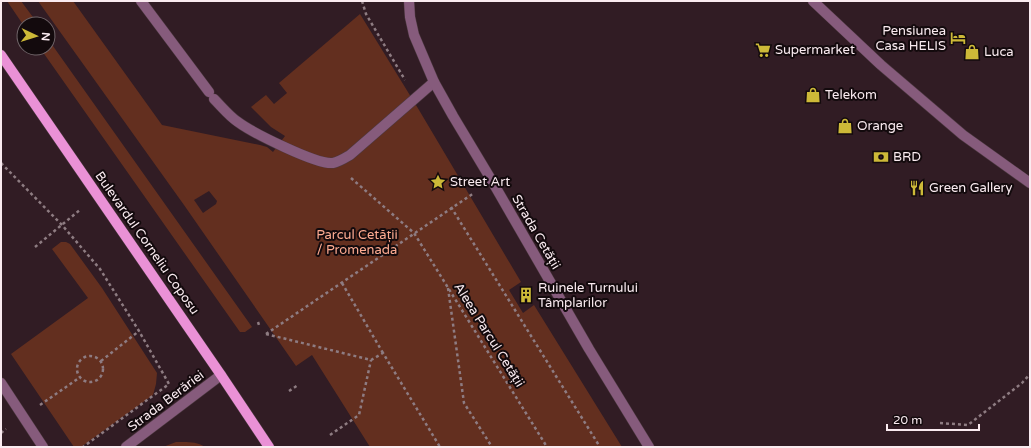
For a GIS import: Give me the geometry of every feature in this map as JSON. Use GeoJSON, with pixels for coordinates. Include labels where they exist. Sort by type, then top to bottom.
{"type":"FeatureCollection","features":[{"type":"Feature","properties":{"kind":"main road","name":"Bulevardul Corneliu Coposu"},"geometry":{"type":"LineString","coordinates":[[1,55],[269,447]]}},
{"type":"Feature","properties":{"kind":"street"},"geometry":{"type":"LineString","coordinates":[[141,1],[212,96],[226,112],[238,122],[313,160],[324,163],[334,163],[350,155],[434,82]]}},
{"type":"Feature","properties":{"kind":"street","name":"Strada Cetății"},"geometry":{"type":"LineString","coordinates":[[409,1],[410,17],[414,35],[434,82],[589,349],[649,447]]}},
{"type":"Feature","properties":{"kind":"street"},"geometry":{"type":"LineString","coordinates":[[813,1],[881,65],[963,135],[1030,183]]}},
{"type":"Feature","properties":{"kind":"street","name":"Strada Berăriei"},"geometry":{"type":"LineString","coordinates":[[126,447],[221,375]]}},
{"type":"Feature","properties":{"kind":"street"},"geometry":{"type":"LineString","coordinates":[[1,383],[44,447]]}},
{"type":"Feature","properties":{"kind":"path"},"geometry":{"type":"LineString","coordinates":[[362,1],[366,14],[415,98]]}},
{"type":"Feature","properties":{"kind":"path"},"geometry":{"type":"LineString","coordinates":[[1,163],[62,225],[100,269],[139,331],[169,384],[83,447]]}},
{"type":"Feature","properties":{"kind":"path","name":"Aleea Parcul Cetății"},"geometry":{"type":"LineString","coordinates":[[334,163],[414,233],[547,447]]}},
{"type":"Feature","properties":{"kind":"path"},"geometry":{"type":"LineString","coordinates":[[383,353],[371,360],[266,334],[492,181]]}},
{"type":"Feature","properties":{"kind":"path"},"geometry":{"type":"LineString","coordinates":[[35,246],[98,195]]}},
{"type":"Feature","properties":{"kind":"path"},"geometry":{"type":"LineString","coordinates":[[452,208],[600,447]]}},
{"type":"Feature","properties":{"kind":"path"},"geometry":{"type":"LineString","coordinates":[[342,283],[440,447]]}},
{"type":"Feature","properties":{"kind":"path"},"geometry":{"type":"LineString","coordinates":[[448,288],[464,403],[492,447]]}},
{"type":"Feature","properties":{"kind":"path"},"geometry":{"type":"LineString","coordinates":[[101,361],[139,331]]}},
{"type":"Feature","properties":{"kind":"path"},"geometry":{"type":"LineString","coordinates":[[92,356],[101,361],[104,371],[98,381],[88,383],[79,378],[76,368],[82,358],[92,356]]}},
{"type":"Feature","properties":{"kind":"path"},"geometry":{"type":"LineString","coordinates":[[330,435],[359,415],[371,360]]}},
{"type":"Feature","properties":{"kind":"path"},"geometry":{"type":"LineString","coordinates":[[940,423],[968,425],[1022,383],[1030,374]]}},
{"type":"Feature","properties":{"kind":"path"},"geometry":{"type":"LineString","coordinates":[[23,416],[79,378]]}},
{"type":"Feature","properties":{"kind":"path"},"geometry":{"type":"LineString","coordinates":[[289,391],[298,385]]}},
{"type":"Feature","properties":{"kind":"green space"},"geometry":{"type":"Polygon","coordinates":[[[7,1],[21,1],[32,16],[17,16],[7,1]]]}},
{"type":"Feature","properties":{"kind":"green space","name":"Parcul Cetății / Promenada"},"geometry":{"type":"Polygon","coordinates":[[[38,1],[73,1],[162,125],[260,145],[267,147],[273,152],[285,136],[271,127],[251,107],[266,95],[274,104],[287,93],[279,83],[360,14],[521,282],[509,290],[523,313],[534,305],[622,447],[370,447],[312,355],[296,366],[184,205],[56,26],[56,16],[49,16],[38,1]],[[209,191],[194,200],[203,213],[216,204],[217,201],[209,191]]]}},
{"type":"Feature","properties":{"kind":"green space"},"geometry":{"type":"Polygon","coordinates":[[[56,50],[252,327],[245,332],[240,332],[46,56],[56,56],[56,50]]]}},
{"type":"Feature","properties":{"kind":"green space"},"geometry":{"type":"Polygon","coordinates":[[[61,242],[70,244],[102,288],[157,373],[153,395],[81,447],[74,447],[11,354],[88,298],[52,249],[61,242]]]}},
{"type":"Feature","properties":{"kind":"green space"},"geometry":{"type":"Polygon","coordinates":[[[176,442],[195,443],[205,447],[163,447],[176,442]]]}},
{"type":"Feature","properties":{"kind":"place","name":"Pensiunea Casa HELIS"},"geometry":{"type":"Point","coordinates":[958,38]}},
{"type":"Feature","properties":{"kind":"place","name":"Supermarket"},"geometry":{"type":"Point","coordinates":[763,50]}},
{"type":"Feature","properties":{"kind":"place","name":"Luca"},"geometry":{"type":"Point","coordinates":[972,52]}},
{"type":"Feature","properties":{"kind":"place","name":"Telekom"},"geometry":{"type":"Point","coordinates":[813,95]}},
{"type":"Feature","properties":{"kind":"place","name":"Orange"},"geometry":{"type":"Point","coordinates":[845,126]}},
{"type":"Feature","properties":{"kind":"place","name":"BRD"},"geometry":{"type":"Point","coordinates":[881,157]}},
{"type":"Feature","properties":{"kind":"place","name":"Street Art"},"geometry":{"type":"Point","coordinates":[438,182]}},
{"type":"Feature","properties":{"kind":"place","name":"Green Gallery"},"geometry":{"type":"Point","coordinates":[917,188]}},
{"type":"Feature","properties":{"kind":"place","name":"Ruinele Turnului Tâmplarilor"},"geometry":{"type":"Point","coordinates":[526,295]}}]}
